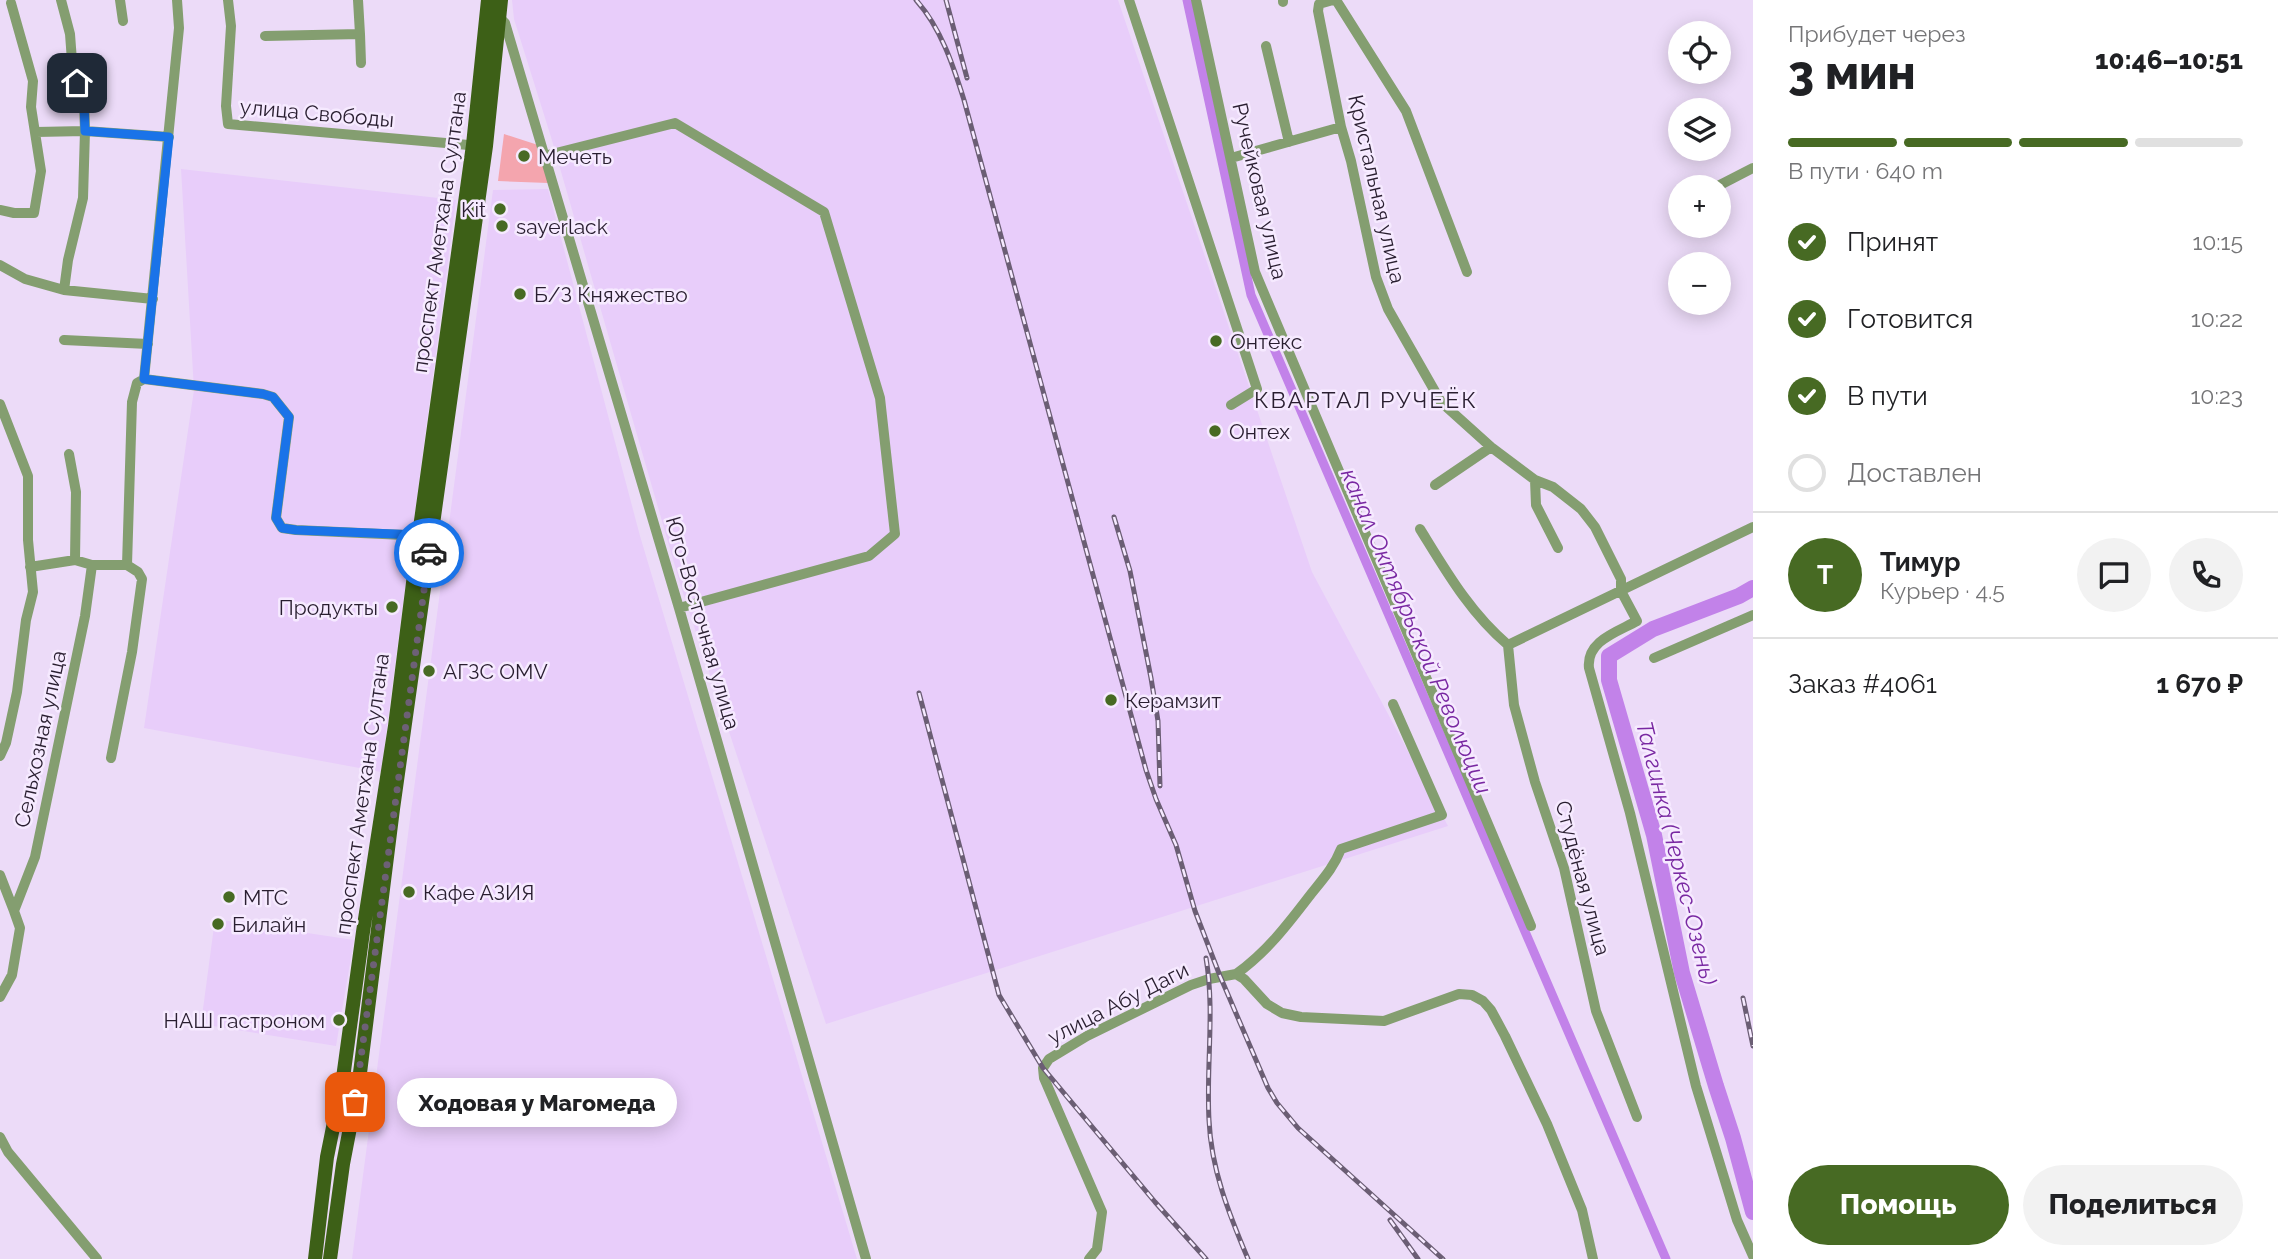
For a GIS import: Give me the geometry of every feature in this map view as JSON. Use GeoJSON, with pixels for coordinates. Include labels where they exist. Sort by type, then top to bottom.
{"type":"FeatureCollection","features":[{"type":"Feature","properties":{"kind":"main road","name":"проспект Аметхана Султана"},"geometry":{"type":"LineString","coordinates":[[480,146],[492,2]]}},
{"type":"Feature","properties":{"kind":"main road"},"geometry":{"type":"LineString","coordinates":[[330,1259],[343,1164],[359,1082],[425,536],[500,18],[492,2]]}},
{"type":"Feature","properties":{"kind":"main road","name":"проспект Аметхана Султана"},"geometry":{"type":"LineString","coordinates":[[315,1259],[327,1157],[343,1078],[425,536]]}},
{"type":"Feature","properties":{"kind":"street"},"geometry":{"type":"LineString","coordinates":[[61,0],[70,34],[74,74],[84,101],[85,131],[83,198],[68,260],[64,290]]}},
{"type":"Feature","properties":{"kind":"street"},"geometry":{"type":"LineString","coordinates":[[120,0],[123,21]]}},
{"type":"Feature","properties":{"kind":"street"},"geometry":{"type":"LineString","coordinates":[[144,379],[179,28],[177,0]]}},
{"type":"Feature","properties":{"kind":"street","name":"улица Свободы"},"geometry":{"type":"LineString","coordinates":[[228,0],[231,26],[226,106],[228,124],[480,146]]}},
{"type":"Feature","properties":{"kind":"street"},"geometry":{"type":"LineString","coordinates":[[358,0],[361,63]]}},
{"type":"Feature","properties":{"kind":"street"},"geometry":{"type":"LineString","coordinates":[[1129,0],[1257,389],[1231,405]]}},
{"type":"Feature","properties":{"kind":"street","name":"Ручейковая улица"},"geometry":{"type":"LineString","coordinates":[[1196,0],[1255,272],[1531,926]]}},
{"type":"Feature","properties":{"kind":"street"},"geometry":{"type":"LineString","coordinates":[[1334,0],[1406,111],[1467,272]]}},
{"type":"Feature","properties":{"kind":"street","name":"Кристальная улица"},"geometry":{"type":"LineString","coordinates":[[1334,0],[1319,4],[1318,11],[1341,127],[1376,276],[1388,309],[1441,402],[1490,447],[1535,480],[1553,487],[1581,509],[1595,527],[1621,579],[1621,591],[1637,621],[1593,647],[1588,660],[1589,668],[1630,813],[1696,1087],[1737,1220],[1753,1256]]}},
{"type":"Feature","properties":{"kind":"street"},"geometry":{"type":"LineString","coordinates":[[0,210],[34,214],[41,171],[31,107],[33,81],[11,3]]}},
{"type":"Feature","properties":{"kind":"street","name":"Юго-Восточная улица"},"geometry":{"type":"LineString","coordinates":[[500,18],[505,23],[679,608],[866,1259]]}},
{"type":"Feature","properties":{"kind":"street"},"geometry":{"type":"LineString","coordinates":[[265,36],[360,34]]}},
{"type":"Feature","properties":{"kind":"street"},"geometry":{"type":"LineString","coordinates":[[1266,46],[1289,142]]}},
{"type":"Feature","properties":{"kind":"street"},"geometry":{"type":"LineString","coordinates":[[544,156],[676,123],[824,212],[880,398],[895,534],[869,555],[679,608]]}},
{"type":"Feature","properties":{"kind":"street"},"geometry":{"type":"LineString","coordinates":[[1231,158],[1341,127]]}},
{"type":"Feature","properties":{"kind":"street"},"geometry":{"type":"LineString","coordinates":[[36,132],[85,131],[169,137]]}},
{"type":"Feature","properties":{"kind":"street"},"geometry":{"type":"LineString","coordinates":[[1731,179],[1753,168]]}},
{"type":"Feature","properties":{"kind":"street"},"geometry":{"type":"LineString","coordinates":[[0,265],[25,279],[64,290],[153,299]]}},
{"type":"Feature","properties":{"kind":"street"},"geometry":{"type":"LineString","coordinates":[[64,340],[148,344]]}},
{"type":"Feature","properties":{"kind":"street"},"geometry":{"type":"LineString","coordinates":[[127,565],[131,402],[137,383],[144,379],[273,397],[289,417],[276,518],[282,528],[425,536]]}},
{"type":"Feature","properties":{"kind":"street"},"geometry":{"type":"LineString","coordinates":[[0,404],[28,476],[33,592],[26,620],[17,692],[6,743],[0,756]]}},
{"type":"Feature","properties":{"kind":"street"},"geometry":{"type":"LineString","coordinates":[[1436,485],[1490,447]]}},
{"type":"Feature","properties":{"kind":"street"},"geometry":{"type":"LineString","coordinates":[[69,454],[76,492],[75,560]]}},
{"type":"Feature","properties":{"kind":"street"},"geometry":{"type":"LineString","coordinates":[[1535,480],[1536,505],[1558,548]]}},
{"type":"Feature","properties":{"kind":"street"},"geometry":{"type":"LineString","coordinates":[[1420,530],[1462,596],[1488,628],[1508,645],[1753,527]]}},
{"type":"Feature","properties":{"kind":"street"},"geometry":{"type":"LineString","coordinates":[[30,568],[75,560],[92,565],[127,565],[138,572],[142,579],[132,652],[111,758]]}},
{"type":"Feature","properties":{"kind":"street","name":"Сельхозная улица"},"geometry":{"type":"LineString","coordinates":[[0,997],[12,975],[20,928],[14,911],[35,857],[85,616],[92,565]]}},
{"type":"Feature","properties":{"kind":"street"},"geometry":{"type":"LineString","coordinates":[[1654,658],[1753,615]]}},
{"type":"Feature","properties":{"kind":"street","name":"Студёная улица"},"geometry":{"type":"LineString","coordinates":[[1508,645],[1514,705],[1535,782],[1564,868],[1596,1010],[1637,1117]]}},
{"type":"Feature","properties":{"kind":"street"},"geometry":{"type":"LineString","coordinates":[[1393,704],[1442,815],[1341,849],[1334,866],[1287,926],[1265,950],[1236,974],[1267,1004],[1282,1013],[1301,1017],[1384,1021],[1447,997],[1472,995],[1483,1000],[1505,1036],[1547,1124],[1582,1210],[1593,1259]]}},
{"type":"Feature","properties":{"kind":"street"},"geometry":{"type":"LineString","coordinates":[[0,875],[14,911]]}},
{"type":"Feature","properties":{"kind":"street","name":"улица Абу Даги"},"geometry":{"type":"LineString","coordinates":[[1090,1259],[1097,1249],[1102,1212],[1044,1078],[1043,1068],[1049,1059],[1068,1047],[1133,1013],[1191,985],[1236,974]]}},
{"type":"Feature","properties":{"kind":"street"},"geometry":{"type":"LineString","coordinates":[[0,1137],[8,1152],[97,1259]]}},
{"type":"Feature","properties":{"kind":"shaded area"},"geometry":{"type":"Polygon","coordinates":[[[512,0],[1118,0],[1312,572],[1448,826],[826,1024],[681,587],[551,137],[514,19],[512,0]]]}},
{"type":"Feature","properties":{"kind":"shaded area"},"geometry":{"type":"Polygon","coordinates":[[[504,134],[538,145],[548,183],[498,181],[504,134]]]}},
{"type":"Feature","properties":{"kind":"shaded area"},"geometry":{"type":"Polygon","coordinates":[[[181,169],[456,200],[381,772],[144,728],[194,390],[181,169]]]}},
{"type":"Feature","properties":{"kind":"shaded area"},"geometry":{"type":"Polygon","coordinates":[[[548,189],[640,536],[857,1259],[352,1259],[493,190],[548,189]]]}},
{"type":"Feature","properties":{"kind":"shaded area"},"geometry":{"type":"Polygon","coordinates":[[[215,919],[354,940],[336,1046],[201,1024],[215,919]]]}},
{"type":"Feature","properties":{"kind":"waterway","name":"канал Октябрьской Революции"},"geometry":{"type":"LineString","coordinates":[[1187,0],[1251,295],[1666,1259]]}},
{"type":"Feature","properties":{"kind":"waterway","name":"Талгинка (Черкес-Озень)"},"geometry":{"type":"LineString","coordinates":[[1753,588],[1653,629],[1609,656],[1609,680],[1654,835],[1682,973],[1753,1212]]}},
{"type":"Feature","properties":{"kind":"railway"},"geometry":{"type":"LineString","coordinates":[[916,0],[939,35],[951,60],[964,100],[1146,770],[1176,845],[1195,911],[1220,976],[1277,1103],[1298,1128],[1443,1259]]}},
{"type":"Feature","properties":{"kind":"railway"},"geometry":{"type":"LineString","coordinates":[[946,0],[967,78]]}},
{"type":"Feature","properties":{"kind":"railway"},"geometry":{"type":"LineString","coordinates":[[1114,517],[1130,571],[1151,678],[1158,721],[1160,786]]}},
{"type":"Feature","properties":{"kind":"railway"},"geometry":{"type":"LineString","coordinates":[[919,693],[999,995],[1043,1068],[1206,1259]]}},
{"type":"Feature","properties":{"kind":"railway"},"geometry":{"type":"LineString","coordinates":[[1206,958],[1210,998],[1210,1138],[1222,1191],[1248,1259]]}},
{"type":"Feature","properties":{"kind":"railway"},"geometry":{"type":"LineString","coordinates":[[1743,998],[1753,1046]]}},
{"type":"Feature","properties":{"kind":"railway"},"geometry":{"type":"LineString","coordinates":[[1390,1220],[1418,1259]]}},
{"type":"Feature","properties":{"kind":"way so far"},"geometry":{"type":"LineString","coordinates":[[355,1102],[429,553]]}},
{"type":"Feature","properties":{"kind":"place","name":"Мечеть"},"geometry":{"type":"Point","coordinates":[524,156]}},
{"type":"Feature","properties":{"kind":"place","name":"Kit"},"geometry":{"type":"Point","coordinates":[500,209]}},
{"type":"Feature","properties":{"kind":"place","name":"sayerlack"},"geometry":{"type":"Point","coordinates":[502,226]}},
{"type":"Feature","properties":{"kind":"place","name":"Б/З Княжество"},"geometry":{"type":"Point","coordinates":[520,294]}},
{"type":"Feature","properties":{"kind":"place","name":"Онтекс"},"geometry":{"type":"Point","coordinates":[1216,341]}},
{"type":"Feature","properties":{"kind":"place","name":"Онтех"},"geometry":{"type":"Point","coordinates":[1215,431]}},
{"type":"Feature","properties":{"kind":"place","name":"Продукты"},"geometry":{"type":"Point","coordinates":[392,607]}},
{"type":"Feature","properties":{"kind":"place","name":"АГЗС OMV"},"geometry":{"type":"Point","coordinates":[429,671]}},
{"type":"Feature","properties":{"kind":"place","name":"Керамзит"},"geometry":{"type":"Point","coordinates":[1111,700]}},
{"type":"Feature","properties":{"kind":"place","name":"Кафе АЗИЯ"},"geometry":{"type":"Point","coordinates":[409,892]}},
{"type":"Feature","properties":{"kind":"place","name":"МТС"},"geometry":{"type":"Point","coordinates":[229,897]}},
{"type":"Feature","properties":{"kind":"place","name":"Билайн"},"geometry":{"type":"Point","coordinates":[218,924]}},
{"type":"Feature","properties":{"kind":"place","name":"НАШ гастроном"},"geometry":{"type":"Point","coordinates":[339,1020]}},
{"type":"Feature","properties":{"kind":"place","name":"Ходовая у Магомеда"},"geometry":{"type":"Point","coordinates":[355,1102]}},
{"type":"Feature","properties":{"kind":"district","name":"КВАРТАЛ РУЧЕЁК"},"geometry":{"type":"Point","coordinates":[1366,399]}},
{"type":"Feature","properties":{"kind":"route"},"geometry":{"type":"LineString","coordinates":[[77,83],[84,101],[85,131],[169,137],[144,379],[273,397],[289,417],[276,518],[282,528],[431,537],[429,553]]}}]}
